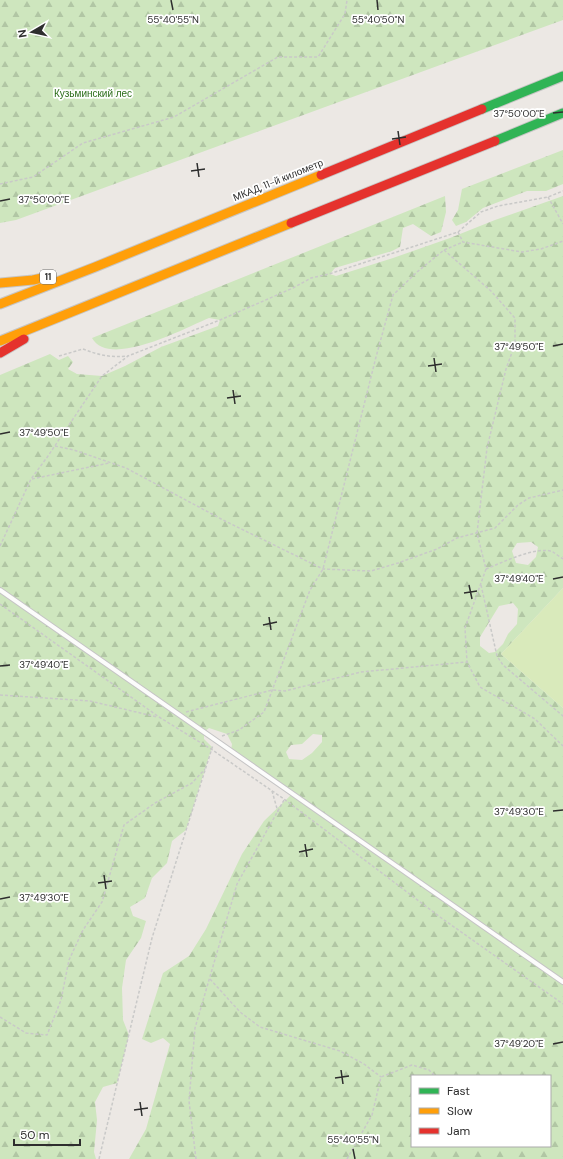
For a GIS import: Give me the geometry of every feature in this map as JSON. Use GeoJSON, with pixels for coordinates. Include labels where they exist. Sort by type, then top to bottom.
{"type":"FeatureCollection","features":[{"type":"Feature","properties":{"kind":"highway","name":"МКАД, 11-й километр"},"geometry":{"type":"LineString","coordinates":[[0,304],[563,76]]}},
{"type":"Feature","properties":{"kind":"highway"},"geometry":{"type":"LineString","coordinates":[[0,340],[108,298],[563,113]]}},
{"type":"Feature","properties":{"kind":"highway","name":"11"},"geometry":{"type":"LineString","coordinates":[[0,283],[33,280],[95,266]]}},
{"type":"Feature","properties":{"kind":"highway"},"geometry":{"type":"LineString","coordinates":[[0,353],[24,339],[108,298]]}},
{"type":"Feature","properties":{"kind":"lane"},"geometry":{"type":"LineString","coordinates":[[0,590],[563,982]]}},
{"type":"Feature","properties":{"kind":"path"},"geometry":{"type":"LineString","coordinates":[[0,184],[33,177],[83,143],[174,117],[278,57],[318,57],[345,14],[348,0]]}},
{"type":"Feature","properties":{"kind":"path"},"geometry":{"type":"LineString","coordinates":[[0,546],[31,479],[102,376],[128,356],[230,316],[293,288],[311,278],[329,274],[458,232],[481,212],[498,206],[548,197],[563,191]]}},
{"type":"Feature","properties":{"kind":"path"},"geometry":{"type":"LineString","coordinates":[[548,197],[563,224]]}},
{"type":"Feature","properties":{"kind":"path"},"geometry":{"type":"LineString","coordinates":[[458,232],[463,242]]}},
{"type":"Feature","properties":{"kind":"path"},"geometry":{"type":"LineString","coordinates":[[214,739],[239,730],[264,712],[310,590],[323,569],[376,357],[394,295],[444,250],[463,242],[522,252],[542,249],[563,241]]}},
{"type":"Feature","properties":{"kind":"path"},"geometry":{"type":"LineString","coordinates":[[444,250],[491,291],[515,318],[515,344],[506,369],[487,448],[477,533],[486,569],[465,628],[467,662],[480,687],[535,719],[563,746]]}},
{"type":"Feature","properties":{"kind":"path"},"geometry":{"type":"LineString","coordinates":[[59,356],[83,349],[95,354],[116,357],[128,356]]}},
{"type":"Feature","properties":{"kind":"path"},"geometry":{"type":"LineString","coordinates":[[54,446],[74,450],[126,468],[224,521],[323,569],[371,571],[398,563],[437,549],[457,538],[495,528],[518,505],[529,498],[563,490]]}},
{"type":"Feature","properties":{"kind":"path"},"geometry":{"type":"LineString","coordinates":[[31,479],[110,463]]}},
{"type":"Feature","properties":{"kind":"path"},"geometry":{"type":"LineString","coordinates":[[486,569],[514,557],[537,551],[551,552],[563,559]]}},
{"type":"Feature","properties":{"kind":"path"},"geometry":{"type":"LineString","coordinates":[[481,584],[497,656],[503,665],[563,716]]}},
{"type":"Feature","properties":{"kind":"path"},"geometry":{"type":"LineString","coordinates":[[0,604],[159,717],[284,799],[440,917],[563,1004]]}},
{"type":"Feature","properties":{"kind":"path"},"geometry":{"type":"LineString","coordinates":[[178,714],[272,690],[285,691],[361,672],[467,662]]}},
{"type":"Feature","properties":{"kind":"path"},"geometry":{"type":"LineString","coordinates":[[0,694],[90,702],[159,717]]}},
{"type":"Feature","properties":{"kind":"path"},"geometry":{"type":"LineString","coordinates":[[99,1159],[152,938],[211,750]]}},
{"type":"Feature","properties":{"kind":"path"},"geometry":{"type":"LineString","coordinates":[[0,1017],[26,1033],[47,1035],[61,1000],[69,960],[83,930],[102,902],[124,825],[155,803],[192,783],[206,768]]}},
{"type":"Feature","properties":{"kind":"path"},"geometry":{"type":"LineString","coordinates":[[272,791],[278,812]]}},
{"type":"Feature","properties":{"kind":"path"},"geometry":{"type":"LineString","coordinates":[[196,1159],[189,1101],[195,1028],[237,884],[284,799]]}},
{"type":"Feature","properties":{"kind":"path"},"geometry":{"type":"LineString","coordinates":[[210,978],[240,1012],[260,1027],[340,1051],[364,1064],[381,1077]]}},
{"type":"Feature","properties":{"kind":"path"},"geometry":{"type":"LineString","coordinates":[[381,1077],[412,1065],[429,1070],[434,1075]]}},
{"type":"Feature","properties":{"kind":"path"},"geometry":{"type":"LineString","coordinates":[[347,1159],[372,1115],[381,1077]]}},
{"type":"Feature","properties":{"kind":"green space","name":"Кузьминский лес"},"geometry":{"type":"Polygon","coordinates":[[[0,0],[563,0],[563,20],[16,220],[0,223],[0,0]]]}},
{"type":"Feature","properties":{"kind":"green space"},"geometry":{"type":"Polygon","coordinates":[[[563,150],[563,184],[546,191],[527,191],[483,208],[466,222],[456,226],[452,220],[458,210],[462,189],[563,150]]]}},
{"type":"Feature","properties":{"kind":"green space"},"geometry":{"type":"Polygon","coordinates":[[[445,196],[446,212],[441,232],[431,236],[413,224],[403,228],[400,247],[392,251],[335,268],[330,274],[336,276],[393,258],[563,196],[563,588],[501,654],[563,708],[563,1159],[129,1159],[146,1129],[170,1044],[163,1038],[151,1043],[142,1039],[163,973],[189,956],[206,929],[242,854],[264,821],[292,794],[231,751],[232,744],[227,734],[209,728],[204,732],[204,739],[212,747],[186,830],[172,841],[167,863],[152,878],[145,898],[130,907],[133,916],[146,921],[141,938],[126,960],[122,988],[123,1020],[129,1035],[117,1083],[103,1087],[95,1102],[97,1120],[94,1152],[96,1159],[0,1159],[0,375],[50,354],[59,360],[68,356],[73,362],[68,369],[77,374],[102,376],[161,347],[218,326],[220,320],[209,318],[166,337],[130,348],[114,349],[101,346],[92,338],[445,196]],[[531,542],[517,543],[512,551],[516,563],[528,565],[536,557],[538,547],[531,542]],[[513,603],[499,606],[480,637],[480,646],[489,653],[495,652],[503,644],[508,634],[517,624],[518,609],[513,603]],[[313,734],[302,744],[291,745],[286,752],[289,759],[302,760],[312,753],[322,742],[322,735],[313,734]]]}},
{"type":"Feature","properties":{"kind":"green space"},"geometry":{"type":"Polygon","coordinates":[[[563,588],[563,708],[501,654],[563,588]]]}},
{"type":"Feature","properties":{"kind":"traffic: fast"},"geometry":{"type":"LineString","coordinates":[[482,109],[563,76]]}},
{"type":"Feature","properties":{"kind":"traffic: fast"},"geometry":{"type":"LineString","coordinates":[[495,141],[563,113]]}},
{"type":"Feature","properties":{"kind":"traffic: slow"},"geometry":{"type":"LineString","coordinates":[[0,304],[321,175]]}},
{"type":"Feature","properties":{"kind":"traffic: slow"},"geometry":{"type":"LineString","coordinates":[[0,341],[291,223]]}},
{"type":"Feature","properties":{"kind":"traffic: slow"},"geometry":{"type":"LineString","coordinates":[[0,283],[33,280],[51,276]]}},
{"type":"Feature","properties":{"kind":"traffic: jam"},"geometry":{"type":"LineString","coordinates":[[321,175],[482,109]]}},
{"type":"Feature","properties":{"kind":"traffic: jam"},"geometry":{"type":"LineString","coordinates":[[291,223],[495,141]]}},
{"type":"Feature","properties":{"kind":"traffic: jam"},"geometry":{"type":"LineString","coordinates":[[0,353],[24,339]]}}]}
